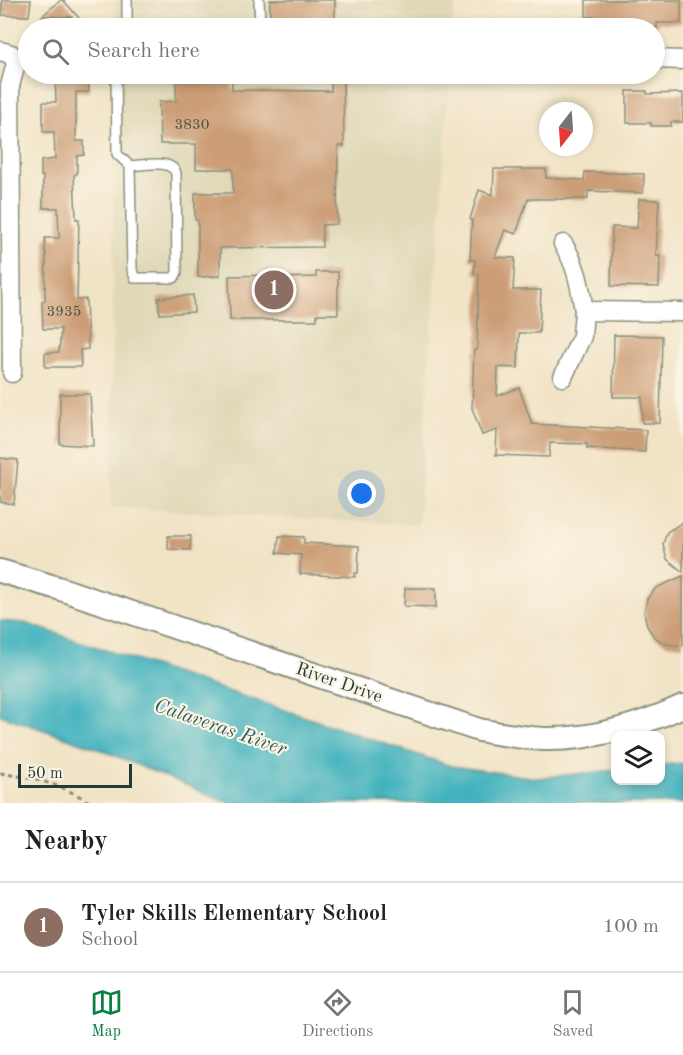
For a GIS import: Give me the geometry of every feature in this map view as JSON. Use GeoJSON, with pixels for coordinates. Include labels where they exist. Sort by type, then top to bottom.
{"type":"FeatureCollection","features":[{"type":"Feature","properties":{"kind":"street"},"geometry":{"type":"LineString","coordinates":[[5,52],[16,63],[10,86],[12,373]]}},
{"type":"Feature","properties":{"kind":"street"},"geometry":{"type":"LineString","coordinates":[[665,59],[683,60]]}},
{"type":"Feature","properties":{"kind":"street"},"geometry":{"type":"LineString","coordinates":[[562,377],[582,336],[584,311],[580,282],[573,259],[563,244]]}},
{"type":"Feature","properties":{"kind":"street"},"geometry":{"type":"LineString","coordinates":[[584,311],[683,312]]}},
{"type":"Feature","properties":{"kind":"street","name":"River Drive"},"geometry":{"type":"LineString","coordinates":[[0,572],[80,596],[479,730],[520,737],[568,737],[594,734],[654,719],[683,706]]}},
{"type":"Feature","properties":{"kind":"lane"},"geometry":{"type":"LineString","coordinates":[[126,18],[127,0]]}},
{"type":"Feature","properties":{"kind":"lane"},"geometry":{"type":"LineString","coordinates":[[259,0],[260,18]]}},
{"type":"Feature","properties":{"kind":"lane"},"geometry":{"type":"LineString","coordinates":[[116,84],[117,154],[130,166],[168,165],[174,168],[176,173],[177,272],[174,278],[135,278],[132,270],[130,166]]}},
{"type":"Feature","properties":{"kind":"path"},"geometry":{"type":"LineString","coordinates":[[0,773],[42,779],[61,786],[91,803]]}},
{"type":"Feature","properties":{"kind":"shaded area"},"geometry":{"type":"Polygon","coordinates":[[[116,0],[455,0],[454,18],[116,18],[116,0]]]}},
{"type":"Feature","properties":{"kind":"shaded area"},"geometry":{"type":"Polygon","coordinates":[[[115,84],[449,84],[418,525],[111,507],[115,84]]]}},
{"type":"Feature","properties":{"kind":"water","name":"Calaveras River"},"geometry":{"type":"Polygon","coordinates":[[[0,621],[25,623],[451,766],[537,778],[611,770],[611,785],[665,785],[665,765],[683,763],[683,803],[229,803],[94,747],[0,715],[0,621]]]}},
{"type":"Feature","properties":{"kind":"building"},"geometry":{"type":"Polygon","coordinates":[[[2,0],[31,0],[29,16],[2,15],[2,0]]]}},
{"type":"Feature","properties":{"kind":"building"},"geometry":{"type":"Polygon","coordinates":[[[63,0],[79,18],[71,17],[42,16],[63,0]]]}},
{"type":"Feature","properties":{"kind":"building"},"geometry":{"type":"Polygon","coordinates":[[[270,0],[335,0],[335,18],[270,18],[270,0]]]}},
{"type":"Feature","properties":{"kind":"building"},"geometry":{"type":"Polygon","coordinates":[[[586,0],[681,0],[681,23],[665,23],[665,18],[586,17],[586,0]]]}},
{"type":"Feature","properties":{"kind":"building"},"geometry":{"type":"Polygon","coordinates":[[[55,84],[89,84],[89,92],[76,92],[76,141],[84,141],[84,155],[77,156],[77,174],[74,175],[76,219],[79,219],[77,300],[86,299],[88,349],[80,350],[81,367],[45,367],[45,353],[59,352],[61,329],[43,329],[42,301],[45,301],[45,238],[59,238],[58,208],[43,208],[41,161],[55,159],[54,132],[43,132],[43,102],[56,102],[55,84]]]}},
{"type":"Feature","properties":{"kind":"building"},"geometry":{"type":"Polygon","coordinates":[[[176,84],[232,84],[232,90],[331,91],[331,84],[343,84],[344,146],[338,146],[337,224],[322,225],[322,247],[220,248],[220,276],[198,277],[198,220],[195,220],[195,193],[233,193],[233,169],[196,169],[196,144],[160,144],[159,102],[176,101],[176,84]]]}},
{"type":"Feature","properties":{"kind":"building"},"geometry":{"type":"Polygon","coordinates":[[[627,91],[647,91],[647,94],[683,93],[683,122],[671,122],[671,126],[627,123],[627,91]]]}},
{"type":"Feature","properties":{"kind":"building"},"geometry":{"type":"Polygon","coordinates":[[[494,169],[546,169],[546,178],[584,180],[585,172],[644,174],[643,193],[588,191],[588,199],[528,199],[516,234],[505,230],[495,257],[515,258],[513,290],[541,290],[539,333],[519,333],[518,368],[498,367],[497,396],[519,388],[532,424],[646,430],[645,452],[587,448],[587,444],[550,443],[549,457],[496,455],[497,430],[482,435],[472,408],[474,350],[477,350],[479,274],[474,274],[475,260],[470,260],[472,220],[470,219],[479,190],[493,195],[494,169]]]}},
{"type":"Feature","properties":{"kind":"building"},"geometry":{"type":"Polygon","coordinates":[[[639,199],[659,200],[656,256],[660,256],[659,287],[611,286],[612,227],[637,228],[639,199]]]}},
{"type":"Feature","properties":{"kind":"building"},"geometry":{"type":"Polygon","coordinates":[[[316,272],[338,272],[338,314],[317,314],[317,320],[230,320],[229,276],[316,277],[316,272]]]}},
{"type":"Feature","properties":{"kind":"building"},"geometry":{"type":"Polygon","coordinates":[[[193,295],[194,312],[160,314],[158,298],[193,295]]]}},
{"type":"Feature","properties":{"kind":"building"},"geometry":{"type":"Polygon","coordinates":[[[614,335],[662,336],[660,423],[642,423],[642,397],[613,397],[614,335]]]}},
{"type":"Feature","properties":{"kind":"building"},"geometry":{"type":"Polygon","coordinates":[[[60,394],[90,394],[93,446],[60,444],[60,394]]]}},
{"type":"Feature","properties":{"kind":"building"},"geometry":{"type":"Polygon","coordinates":[[[0,458],[18,460],[14,504],[0,502],[0,458]]]}},
{"type":"Feature","properties":{"kind":"building"},"geometry":{"type":"Polygon","coordinates":[[[683,522],[683,572],[667,559],[663,544],[667,532],[683,522]]]}},
{"type":"Feature","properties":{"kind":"building"},"geometry":{"type":"Polygon","coordinates":[[[168,536],[191,536],[190,550],[168,549],[168,536]]]}},
{"type":"Feature","properties":{"kind":"building"},"geometry":{"type":"Polygon","coordinates":[[[279,536],[304,537],[304,543],[359,546],[358,573],[355,573],[355,577],[300,574],[301,555],[277,553],[279,536]]]}},
{"type":"Feature","properties":{"kind":"building"},"geometry":{"type":"Polygon","coordinates":[[[683,576],[683,646],[666,644],[654,637],[647,626],[644,612],[647,599],[656,588],[683,576]]]}},
{"type":"Feature","properties":{"kind":"building"},"geometry":{"type":"Polygon","coordinates":[[[405,588],[436,588],[436,607],[404,606],[405,588]]]}},
{"type":"Feature","properties":{"kind":"place","name":"Tyler Skills Elementary School"},"geometry":{"type":"Point","coordinates":[274,290]}}]}
